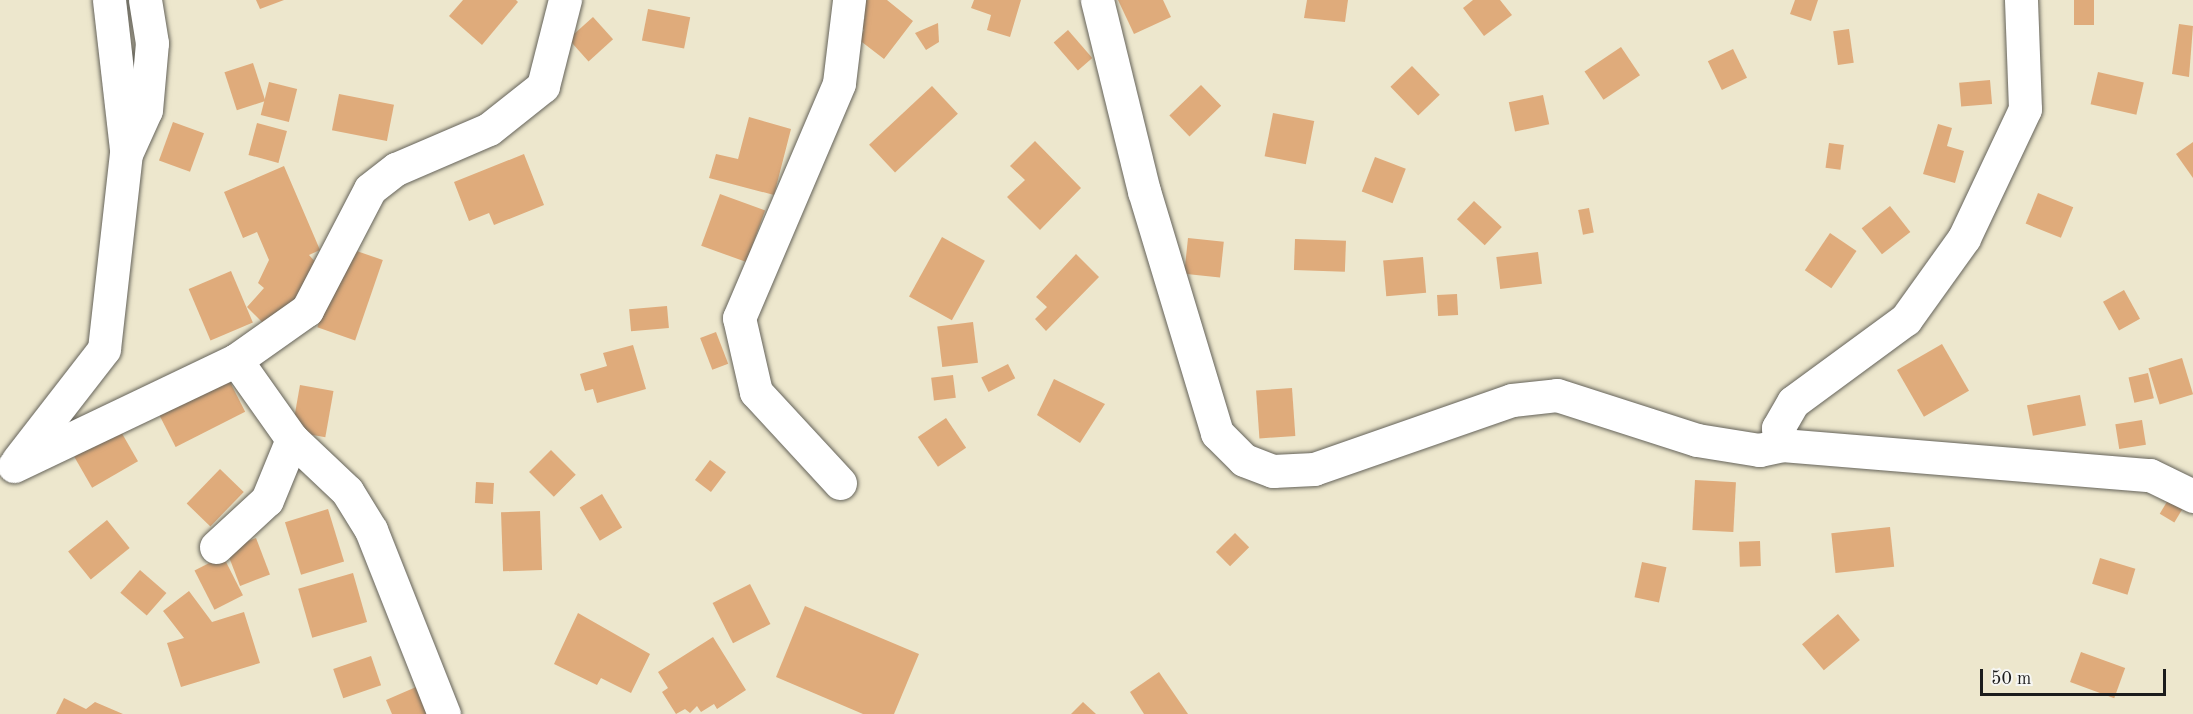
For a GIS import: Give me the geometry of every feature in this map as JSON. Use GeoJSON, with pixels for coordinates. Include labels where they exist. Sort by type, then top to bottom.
{"type":"FeatureCollection","features":[{"type":"Feature","properties":{"kind":"street"},"geometry":{"type":"LineString","coordinates":[[7,474],[104,349],[126,154],[109,0]]}},
{"type":"Feature","properties":{"kind":"street"},"geometry":{"type":"LineString","coordinates":[[126,154],[146,110],[152,43],[145,0]]}},
{"type":"Feature","properties":{"kind":"street"},"geometry":{"type":"LineString","coordinates":[[7,474],[236,360],[307,310],[370,189],[396,170],[489,129],[543,86],[565,0]]}},
{"type":"Feature","properties":{"kind":"street"},"geometry":{"type":"LineString","coordinates":[[840,483],[756,392],[740,318],[839,83],[849,0]]}},
{"type":"Feature","properties":{"kind":"street"},"geometry":{"type":"LineString","coordinates":[[1097,0],[1144,191],[1217,433],[1244,460],[1273,471],[1314,469],[1512,400],[1557,395],[1697,440],[1760,450],[1782,446],[2150,475],[2193,496]]}},
{"type":"Feature","properties":{"kind":"street"},"geometry":{"type":"LineString","coordinates":[[1782,446],[1778,428],[1793,402],[1906,319],[1964,238],[2025,109],[2021,0]]}},
{"type":"Feature","properties":{"kind":"street"},"geometry":{"type":"LineString","coordinates":[[236,360],[292,439],[347,491],[371,530],[444,714]]}},
{"type":"Feature","properties":{"kind":"street"},"geometry":{"type":"LineString","coordinates":[[216,547],[267,500],[292,439]]}},
{"type":"Feature","properties":{"kind":"building"},"geometry":{"type":"Polygon","coordinates":[[[256,0],[284,0],[260,9],[256,0]]]}},
{"type":"Feature","properties":{"kind":"building"},"geometry":{"type":"Polygon","coordinates":[[[463,0],[516,0],[518,2],[482,45],[449,16],[463,0]]]}},
{"type":"Feature","properties":{"kind":"building"},"geometry":{"type":"Polygon","coordinates":[[[867,0],[887,0],[913,21],[884,59],[858,39],[864,30],[859,26],[865,18],[859,11],[867,0]]]}},
{"type":"Feature","properties":{"kind":"building"},"geometry":{"type":"Polygon","coordinates":[[[974,0],[1021,0],[1010,37],[987,30],[991,15],[971,8],[974,0]]]}},
{"type":"Feature","properties":{"kind":"building"},"geometry":{"type":"Polygon","coordinates":[[[1118,0],[1163,0],[1171,17],[1134,34],[1118,0]]]}},
{"type":"Feature","properties":{"kind":"building"},"geometry":{"type":"Polygon","coordinates":[[[1307,0],[1348,0],[1345,22],[1304,18],[1307,0]]]}},
{"type":"Feature","properties":{"kind":"building"},"geometry":{"type":"Polygon","coordinates":[[[1473,0],[1500,0],[1512,15],[1484,36],[1463,8],[1473,0]]]}},
{"type":"Feature","properties":{"kind":"building"},"geometry":{"type":"Polygon","coordinates":[[[1795,0],[1818,0],[1811,21],[1790,14],[1795,0]]]}},
{"type":"Feature","properties":{"kind":"building"},"geometry":{"type":"Polygon","coordinates":[[[2074,0],[2094,0],[2094,25],[2074,25],[2074,0]]]}},
{"type":"Feature","properties":{"kind":"building"},"geometry":{"type":"Polygon","coordinates":[[[648,9],[690,17],[684,49],[642,40],[648,9]]]}},
{"type":"Feature","properties":{"kind":"building"},"geometry":{"type":"Polygon","coordinates":[[[593,17],[613,39],[589,61],[568,39],[593,17]]]}},
{"type":"Feature","properties":{"kind":"building"},"geometry":{"type":"Polygon","coordinates":[[[938,23],[939,42],[926,50],[915,33],[938,23]]]}},
{"type":"Feature","properties":{"kind":"building"},"geometry":{"type":"Polygon","coordinates":[[[2179,24],[2193,26],[2189,77],[2172,74],[2179,24]]]}},
{"type":"Feature","properties":{"kind":"building"},"geometry":{"type":"Polygon","coordinates":[[[1849,29],[1854,63],[1838,65],[1833,31],[1849,29]]]}},
{"type":"Feature","properties":{"kind":"building"},"geometry":{"type":"Polygon","coordinates":[[[1068,30],[1092,58],[1078,70],[1054,42],[1068,30]]]}},
{"type":"Feature","properties":{"kind":"building"},"geometry":{"type":"Polygon","coordinates":[[[1621,47],[1640,75],[1604,100],[1585,72],[1621,47]]]}},
{"type":"Feature","properties":{"kind":"building"},"geometry":{"type":"Polygon","coordinates":[[[1733,49],[1747,78],[1722,90],[1708,61],[1733,49]]]}},
{"type":"Feature","properties":{"kind":"building"},"geometry":{"type":"Polygon","coordinates":[[[253,63],[265,101],[237,110],[224,72],[253,63]]]}},
{"type":"Feature","properties":{"kind":"building"},"geometry":{"type":"Polygon","coordinates":[[[1412,66],[1440,95],[1418,116],[1390,87],[1412,66]]]}},
{"type":"Feature","properties":{"kind":"building"},"geometry":{"type":"Polygon","coordinates":[[[2098,72],[2144,83],[2136,115],[2091,104],[2098,72]]]}},
{"type":"Feature","properties":{"kind":"building"},"geometry":{"type":"Polygon","coordinates":[[[1990,80],[1992,104],[1961,107],[1959,83],[1990,80]]]}},
{"type":"Feature","properties":{"kind":"building"},"geometry":{"type":"Polygon","coordinates":[[[269,82],[297,89],[289,122],[261,115],[269,82]]]}},
{"type":"Feature","properties":{"kind":"building"},"geometry":{"type":"Polygon","coordinates":[[[1201,85],[1221,106],[1189,136],[1169,116],[1201,85]]]}},
{"type":"Feature","properties":{"kind":"building"},"geometry":{"type":"Polygon","coordinates":[[[932,86],[958,114],[895,172],[869,145],[932,86]]]}},
{"type":"Feature","properties":{"kind":"building"},"geometry":{"type":"Polygon","coordinates":[[[339,94],[394,105],[387,141],[332,130],[339,94]]]}},
{"type":"Feature","properties":{"kind":"building"},"geometry":{"type":"Polygon","coordinates":[[[1543,95],[1549,124],[1515,132],[1509,102],[1543,95]]]}},
{"type":"Feature","properties":{"kind":"building"},"geometry":{"type":"Polygon","coordinates":[[[1273,113],[1314,121],[1306,164],[1265,156],[1273,113]]]}},
{"type":"Feature","properties":{"kind":"building"},"geometry":{"type":"Polygon","coordinates":[[[749,117],[791,129],[774,195],[709,178],[716,154],[738,159],[749,117]]]}},
{"type":"Feature","properties":{"kind":"building"},"geometry":{"type":"Polygon","coordinates":[[[173,122],[204,133],[190,172],[159,161],[173,122]]]}},
{"type":"Feature","properties":{"kind":"building"},"geometry":{"type":"Polygon","coordinates":[[[257,123],[287,131],[278,163],[248,155],[257,123]]]}},
{"type":"Feature","properties":{"kind":"building"},"geometry":{"type":"Polygon","coordinates":[[[1938,124],[1952,128],[1947,146],[1964,151],[1955,183],[1923,174],[1938,124]]]}},
{"type":"Feature","properties":{"kind":"building"},"geometry":{"type":"Polygon","coordinates":[[[1035,141],[1081,188],[1040,230],[1007,197],[1025,180],[1010,166],[1035,141]]]}},
{"type":"Feature","properties":{"kind":"building"},"geometry":{"type":"Polygon","coordinates":[[[2193,142],[2193,178],[2176,154],[2193,142]]]}},
{"type":"Feature","properties":{"kind":"building"},"geometry":{"type":"Polygon","coordinates":[[[1829,143],[1844,145],[1840,170],[1826,168],[1829,143]]]}},
{"type":"Feature","properties":{"kind":"building"},"geometry":{"type":"Polygon","coordinates":[[[524,154],[544,205],[494,225],[489,213],[469,221],[454,182],[524,154]]]}},
{"type":"Feature","properties":{"kind":"building"},"geometry":{"type":"Polygon","coordinates":[[[1375,157],[1406,169],[1393,203],[1362,192],[1375,157]]]}},
{"type":"Feature","properties":{"kind":"building"},"geometry":{"type":"Polygon","coordinates":[[[284,166],[320,250],[309,255],[320,267],[274,334],[247,307],[264,288],[258,283],[269,260],[257,232],[243,238],[224,192],[284,166]]]}},
{"type":"Feature","properties":{"kind":"building"},"geometry":{"type":"Polygon","coordinates":[[[2038,193],[2073,207],[2061,238],[2026,224],[2038,193]]]}},
{"type":"Feature","properties":{"kind":"building"},"geometry":{"type":"Polygon","coordinates":[[[720,194],[765,210],[746,262],[701,246],[720,194]]]}},
{"type":"Feature","properties":{"kind":"building"},"geometry":{"type":"Polygon","coordinates":[[[1474,201],[1502,227],[1485,245],[1457,219],[1474,201]]]}},
{"type":"Feature","properties":{"kind":"building"},"geometry":{"type":"Polygon","coordinates":[[[1890,206],[1910,232],[1882,254],[1862,228],[1890,206]]]}},
{"type":"Feature","properties":{"kind":"building"},"geometry":{"type":"Polygon","coordinates":[[[1589,208],[1594,233],[1583,235],[1578,210],[1589,208]]]}},
{"type":"Feature","properties":{"kind":"building"},"geometry":{"type":"Polygon","coordinates":[[[1830,233],[1857,251],[1831,288],[1805,270],[1830,233]]]}},
{"type":"Feature","properties":{"kind":"building"},"geometry":{"type":"Polygon","coordinates":[[[942,237],[985,261],[952,320],[909,296],[942,237]]]}},
{"type":"Feature","properties":{"kind":"building"},"geometry":{"type":"Polygon","coordinates":[[[1188,238],[1224,242],[1220,278],[1184,274],[1188,238]]]}},
{"type":"Feature","properties":{"kind":"building"},"geometry":{"type":"Polygon","coordinates":[[[1295,239],[1346,241],[1345,272],[1294,270],[1295,239]]]}},
{"type":"Feature","properties":{"kind":"building"},"geometry":{"type":"Polygon","coordinates":[[[345,247],[383,260],[355,340],[317,327],[345,247]]]}},
{"type":"Feature","properties":{"kind":"building"},"geometry":{"type":"Polygon","coordinates":[[[1538,252],[1542,284],[1500,289],[1496,257],[1538,252]]]}},
{"type":"Feature","properties":{"kind":"building"},"geometry":{"type":"Polygon","coordinates":[[[1076,254],[1099,277],[1046,331],[1035,319],[1047,307],[1036,297],[1076,254]]]}},
{"type":"Feature","properties":{"kind":"building"},"geometry":{"type":"Polygon","coordinates":[[[1423,257],[1426,293],[1386,296],[1383,260],[1423,257]]]}},
{"type":"Feature","properties":{"kind":"building"},"geometry":{"type":"Polygon","coordinates":[[[231,271],[253,323],[211,341],[189,289],[231,271]]]}},
{"type":"Feature","properties":{"kind":"building"},"geometry":{"type":"Polygon","coordinates":[[[2124,290],[2140,319],[2119,330],[2103,302],[2124,290]]]}},
{"type":"Feature","properties":{"kind":"building"},"geometry":{"type":"Polygon","coordinates":[[[1457,294],[1458,315],[1438,316],[1437,295],[1457,294]]]}},
{"type":"Feature","properties":{"kind":"building"},"geometry":{"type":"Polygon","coordinates":[[[667,306],[669,328],[631,331],[629,309],[667,306]]]}},
{"type":"Feature","properties":{"kind":"building"},"geometry":{"type":"Polygon","coordinates":[[[973,322],[978,363],[942,367],[937,326],[973,322]]]}},
{"type":"Feature","properties":{"kind":"building"},"geometry":{"type":"Polygon","coordinates":[[[716,332],[728,364],[712,370],[700,338],[716,332]]]}},
{"type":"Feature","properties":{"kind":"building"},"geometry":{"type":"Polygon","coordinates":[[[1942,344],[1969,391],[1924,417],[1897,370],[1942,344]]]}},
{"type":"Feature","properties":{"kind":"building"},"geometry":{"type":"Polygon","coordinates":[[[633,345],[646,389],[597,403],[593,389],[585,391],[580,374],[607,366],[603,353],[633,345]]]}},
{"type":"Feature","properties":{"kind":"building"},"geometry":{"type":"Polygon","coordinates":[[[2182,358],[2193,394],[2160,405],[2149,368],[2182,358]]]}},
{"type":"Feature","properties":{"kind":"building"},"geometry":{"type":"Polygon","coordinates":[[[1008,364],[1015,378],[989,392],[981,378],[1008,364]]]}},
{"type":"Feature","properties":{"kind":"building"},"geometry":{"type":"Polygon","coordinates":[[[2148,373],[2154,398],[2134,403],[2129,377],[2148,373]]]}},
{"type":"Feature","properties":{"kind":"building"},"geometry":{"type":"Polygon","coordinates":[[[953,375],[956,398],[934,401],[931,378],[953,375]]]}},
{"type":"Feature","properties":{"kind":"building"},"geometry":{"type":"Polygon","coordinates":[[[227,376],[245,412],[176,447],[158,411],[227,376]]]}},
{"type":"Feature","properties":{"kind":"building"},"geometry":{"type":"Polygon","coordinates":[[[1054,379],[1105,404],[1080,443],[1037,415],[1054,379]]]}},
{"type":"Feature","properties":{"kind":"building"},"geometry":{"type":"Polygon","coordinates":[[[300,385],[333,391],[325,437],[292,431],[300,385]]]}},
{"type":"Feature","properties":{"kind":"building"},"geometry":{"type":"Polygon","coordinates":[[[1292,388],[1295,436],[1259,438],[1256,391],[1292,388]]]}},
{"type":"Feature","properties":{"kind":"building"},"geometry":{"type":"Polygon","coordinates":[[[2080,395],[2086,425],[2033,436],[2027,405],[2080,395]]]}},
{"type":"Feature","properties":{"kind":"building"},"geometry":{"type":"Polygon","coordinates":[[[946,418],[966,448],[938,467],[918,437],[946,418]]]}},
{"type":"Feature","properties":{"kind":"building"},"geometry":{"type":"Polygon","coordinates":[[[2142,420],[2146,445],[2119,449],[2115,424],[2142,420]]]}},
{"type":"Feature","properties":{"kind":"building"},"geometry":{"type":"Polygon","coordinates":[[[120,430],[138,461],[92,488],[74,456],[120,430]]]}},
{"type":"Feature","properties":{"kind":"building"},"geometry":{"type":"Polygon","coordinates":[[[551,450],[576,475],[554,497],[529,472],[551,450]]]}},
{"type":"Feature","properties":{"kind":"building"},"geometry":{"type":"Polygon","coordinates":[[[710,460],[726,472],[711,492],[695,480],[710,460]]]}},
{"type":"Feature","properties":{"kind":"building"},"geometry":{"type":"Polygon","coordinates":[[[220,469],[244,492],[210,526],[187,504],[220,469]]]}},
{"type":"Feature","properties":{"kind":"building"},"geometry":{"type":"Polygon","coordinates":[[[1695,480],[1736,482],[1733,532],[1692,530],[1695,480]]]}},
{"type":"Feature","properties":{"kind":"building"},"geometry":{"type":"Polygon","coordinates":[[[476,482],[494,483],[493,504],[475,503],[476,482]]]}},
{"type":"Feature","properties":{"kind":"building"},"geometry":{"type":"Polygon","coordinates":[[[602,494],[622,527],[600,541],[580,507],[602,494]]]}},
{"type":"Feature","properties":{"kind":"building"},"geometry":{"type":"Polygon","coordinates":[[[2168,500],[2183,509],[2174,522],[2160,514],[2168,500]]]}},
{"type":"Feature","properties":{"kind":"building"},"geometry":{"type":"Polygon","coordinates":[[[328,509],[344,562],[301,575],[285,522],[328,509]]]}},
{"type":"Feature","properties":{"kind":"building"},"geometry":{"type":"Polygon","coordinates":[[[540,511],[542,570],[503,571],[501,512],[540,511]]]}},
{"type":"Feature","properties":{"kind":"building"},"geometry":{"type":"Polygon","coordinates":[[[107,520],[130,548],[91,579],[68,551],[107,520]]]}},
{"type":"Feature","properties":{"kind":"building"},"geometry":{"type":"Polygon","coordinates":[[[1890,527],[1894,567],[1836,573],[1831,533],[1890,527]]]}},
{"type":"Feature","properties":{"kind":"building"},"geometry":{"type":"Polygon","coordinates":[[[1235,533],[1249,547],[1230,566],[1216,552],[1235,533]]]}},
{"type":"Feature","properties":{"kind":"building"},"geometry":{"type":"Polygon","coordinates":[[[256,538],[270,574],[240,586],[226,549],[256,538]]]}},
{"type":"Feature","properties":{"kind":"building"},"geometry":{"type":"Polygon","coordinates":[[[1760,541],[1761,566],[1740,567],[1739,542],[1760,541]]]}},
{"type":"Feature","properties":{"kind":"building"},"geometry":{"type":"Polygon","coordinates":[[[223,556],[243,595],[214,610],[194,571],[223,556]]]}},
{"type":"Feature","properties":{"kind":"building"},"geometry":{"type":"Polygon","coordinates":[[[2100,558],[2135,569],[2127,595],[2092,584],[2100,558]]]}},
{"type":"Feature","properties":{"kind":"building"},"geometry":{"type":"Polygon","coordinates":[[[1642,562],[1666,567],[1659,602],[1635,597],[1642,562]]]}},
{"type":"Feature","properties":{"kind":"building"},"geometry":{"type":"Polygon","coordinates":[[[140,570],[166,593],[147,616],[120,593],[140,570]]]}},
{"type":"Feature","properties":{"kind":"building"},"geometry":{"type":"Polygon","coordinates":[[[353,573],[367,622],[312,638],[298,589],[353,573]]]}},
{"type":"Feature","properties":{"kind":"building"},"geometry":{"type":"Polygon","coordinates":[[[750,584],[770,624],[733,643],[713,603],[750,584]]]}},
{"type":"Feature","properties":{"kind":"building"},"geometry":{"type":"Polygon","coordinates":[[[189,591],[212,622],[244,612],[260,663],[181,687],[167,643],[184,638],[163,611],[189,591]]]}},
{"type":"Feature","properties":{"kind":"building"},"geometry":{"type":"Polygon","coordinates":[[[805,606],[919,654],[894,714],[863,714],[776,677],[805,606]]]}},
{"type":"Feature","properties":{"kind":"building"},"geometry":{"type":"Polygon","coordinates":[[[578,613],[650,654],[631,693],[601,678],[597,685],[554,664],[578,613]]]}},
{"type":"Feature","properties":{"kind":"building"},"geometry":{"type":"Polygon","coordinates":[[[1838,614],[1860,640],[1824,670],[1802,644],[1838,614]]]}},
{"type":"Feature","properties":{"kind":"building"},"geometry":{"type":"Polygon","coordinates":[[[713,637],[746,690],[717,709],[714,704],[701,712],[697,706],[690,713],[685,709],[676,714],[662,692],[668,688],[658,672],[713,637]]]}},
{"type":"Feature","properties":{"kind":"building"},"geometry":{"type":"Polygon","coordinates":[[[2081,652],[2125,668],[2114,698],[2070,682],[2081,652]]]}},
{"type":"Feature","properties":{"kind":"building"},"geometry":{"type":"Polygon","coordinates":[[[371,656],[381,685],[343,698],[333,669],[371,656]]]}},
{"type":"Feature","properties":{"kind":"building"},"geometry":{"type":"Polygon","coordinates":[[[1159,672],[1188,714],[1144,714],[1130,692],[1159,672]]]}},
{"type":"Feature","properties":{"kind":"building"},"geometry":{"type":"Polygon","coordinates":[[[423,684],[436,714],[392,714],[386,700],[423,684]]]}},
{"type":"Feature","properties":{"kind":"building"},"geometry":{"type":"Polygon","coordinates":[[[64,698],[86,709],[95,702],[123,714],[56,714],[64,698]]]}},
{"type":"Feature","properties":{"kind":"building"},"geometry":{"type":"Polygon","coordinates":[[[1083,702],[1096,714],[1071,714],[1083,702]]]}}]}
